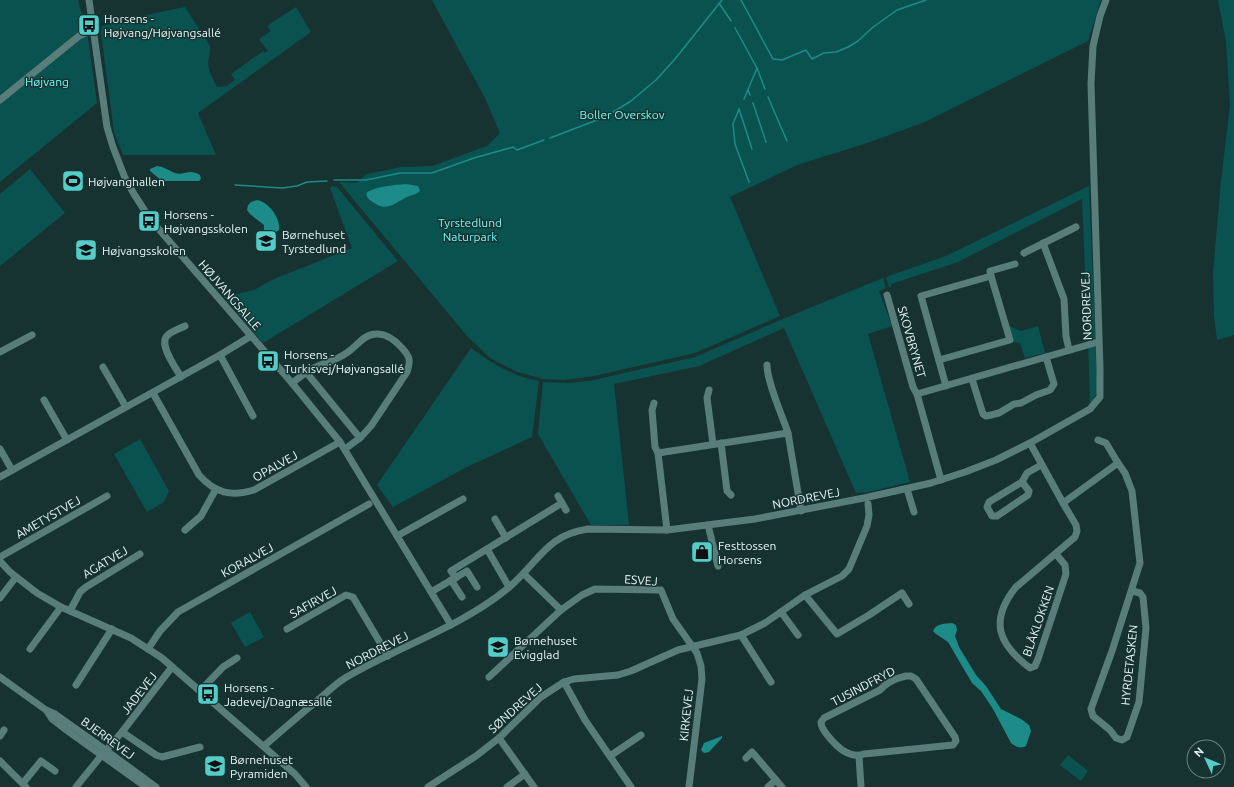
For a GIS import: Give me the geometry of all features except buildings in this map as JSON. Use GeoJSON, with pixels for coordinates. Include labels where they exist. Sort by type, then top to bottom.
{"type":"FeatureCollection","features":[{"type":"Feature","properties":{"kind":"street","name":"HØJVANGSALLE"},"geometry":{"type":"LineString","coordinates":[[90,0],[92,29],[107,127],[125,178],[134,194],[150,219],[292,383],[340,442],[451,625]]}},
{"type":"Feature","properties":{"kind":"street","name":"NORDREVEJ"},"geometry":{"type":"LineString","coordinates":[[264,746],[344,679],[451,625],[477,610],[524,574],[556,539],[577,530],[667,530],[708,525],[801,511],[908,489],[941,480],[996,460],[1030,443],[1090,409],[1100,397],[1091,84],[1093,46],[1100,16],[1106,0]]}},
{"type":"Feature","properties":{"kind":"street"},"geometry":{"type":"LineString","coordinates":[[0,100],[78,36],[92,29]]}},
{"type":"Feature","properties":{"kind":"street"},"geometry":{"type":"LineString","coordinates":[[1024,253],[1076,227]]}},
{"type":"Feature","properties":{"kind":"street"},"geometry":{"type":"LineString","coordinates":[[1043,243],[1064,299],[1066,336],[1069,350]]}},
{"type":"Feature","properties":{"kind":"street","name":"SKOVBRYNET"},"geometry":{"type":"LineString","coordinates":[[939,360],[1010,340],[990,271],[1015,264]]}},
{"type":"Feature","properties":{"kind":"street","name":"SKOVBRYNET"},"geometry":{"type":"LineString","coordinates":[[946,386],[921,296],[991,276]]}},
{"type":"Feature","properties":{"kind":"street","name":"SKOVBRYNET"},"geometry":{"type":"LineString","coordinates":[[887,295],[941,480]]}},
{"type":"Feature","properties":{"kind":"street"},"geometry":{"type":"LineString","coordinates":[[181,377],[164,346],[164,339],[168,335],[185,326]]}},
{"type":"Feature","properties":{"kind":"street"},"geometry":{"type":"LineString","coordinates":[[0,352],[32,334]]}},
{"type":"Feature","properties":{"kind":"street"},"geometry":{"type":"LineString","coordinates":[[292,383],[306,372],[349,352],[365,337],[374,334],[387,335],[405,352],[409,357],[410,364],[407,372],[371,426],[360,438],[345,449]]}},
{"type":"Feature","properties":{"kind":"street"},"geometry":{"type":"LineString","coordinates":[[0,477],[153,393],[251,336]]}},
{"type":"Feature","properties":{"kind":"street","name":"SKOVBRYNET"},"geometry":{"type":"LineString","coordinates":[[917,394],[1098,342]]}},
{"type":"Feature","properties":{"kind":"street"},"geometry":{"type":"LineString","coordinates":[[220,355],[253,416]]}},
{"type":"Feature","properties":{"kind":"street"},"geometry":{"type":"LineString","coordinates":[[972,379],[983,414],[986,416],[999,413],[1007,407],[1021,403],[1036,395],[1046,392],[1053,387],[1054,384],[1046,357]]}},
{"type":"Feature","properties":{"kind":"street"},"geometry":{"type":"LineString","coordinates":[[767,365],[770,381],[788,433],[801,511]]}},
{"type":"Feature","properties":{"kind":"street"},"geometry":{"type":"LineString","coordinates":[[103,367],[126,407]]}},
{"type":"Feature","properties":{"kind":"street"},"geometry":{"type":"LineString","coordinates":[[306,372],[360,438]]}},
{"type":"Feature","properties":{"kind":"street"},"geometry":{"type":"LineString","coordinates":[[710,390],[708,398],[713,444]]}},
{"type":"Feature","properties":{"kind":"street","name":"OPALVEJ"},"geometry":{"type":"LineString","coordinates":[[153,393],[199,475],[206,483],[216,489],[230,494],[242,494],[254,490],[340,442]]}},
{"type":"Feature","properties":{"kind":"street"},"geometry":{"type":"LineString","coordinates":[[44,400],[67,440]]}},
{"type":"Feature","properties":{"kind":"street"},"geometry":{"type":"LineString","coordinates":[[654,403],[652,410],[655,448],[658,453],[667,530]]}},
{"type":"Feature","properties":{"kind":"street"},"geometry":{"type":"LineString","coordinates":[[658,453],[788,433]]}},
{"type":"Feature","properties":{"kind":"street","name":"HYRDETASKEN"},"geometry":{"type":"LineString","coordinates":[[1098,440],[1106,443],[1127,477],[1132,491],[1140,563],[1112,651],[1091,709],[1093,716],[1110,730],[1116,738],[1122,740],[1127,737],[1138,702],[1145,646],[1146,628],[1143,597],[1140,593],[1132,591]]}},
{"type":"Feature","properties":{"kind":"street"},"geometry":{"type":"LineString","coordinates":[[721,443],[727,491],[731,495]]}},
{"type":"Feature","properties":{"kind":"street"},"geometry":{"type":"LineString","coordinates":[[1030,443],[1063,503],[1118,463]]}},
{"type":"Feature","properties":{"kind":"street"},"geometry":{"type":"LineString","coordinates":[[0,449],[12,470]]}},
{"type":"Feature","properties":{"kind":"street"},"geometry":{"type":"LineString","coordinates":[[1022,482],[1029,492],[1028,495],[996,516],[992,516],[987,507],[989,502],[1022,482],[1027,473],[1041,465]]}},
{"type":"Feature","properties":{"kind":"street"},"geometry":{"type":"LineString","coordinates":[[185,530],[201,516],[216,489]]}},
{"type":"Feature","properties":{"kind":"street"},"geometry":{"type":"LineString","coordinates":[[908,489],[914,512]]}},
{"type":"Feature","properties":{"kind":"street","name":"AMETYSTVEJ"},"geometry":{"type":"LineString","coordinates":[[0,557],[107,496]]}},
{"type":"Feature","properties":{"kind":"street"},"geometry":{"type":"LineString","coordinates":[[558,496],[566,510]]}},
{"type":"Feature","properties":{"kind":"street"},"geometry":{"type":"LineString","coordinates":[[397,536],[463,499]]}},
{"type":"Feature","properties":{"kind":"street"},"geometry":{"type":"LineString","coordinates":[[462,598],[451,571],[562,503]]}},
{"type":"Feature","properties":{"kind":"street","name":"BLÅKLOKKEN"},"geometry":{"type":"LineString","coordinates":[[1056,554],[1065,565],[1066,574],[1038,659],[1034,666],[1030,668],[1012,653],[1004,641],[1000,631],[1001,616],[1009,596],[1016,587],[1075,537],[1077,531],[1063,503]]}},
{"type":"Feature","properties":{"kind":"street","name":"KORALVEJ"},"geometry":{"type":"LineString","coordinates":[[148,648],[160,631],[178,612],[369,504]]}},
{"type":"Feature","properties":{"kind":"street","name":"SØNDREVEJ"},"geometry":{"type":"LineString","coordinates":[[428,787],[476,756],[499,738],[541,697],[564,682],[574,679],[618,675],[631,672],[678,650],[742,635],[765,623],[804,595],[842,576],[849,569],[867,526],[869,515],[868,504]]}},
{"type":"Feature","properties":{"kind":"street"},"geometry":{"type":"LineString","coordinates":[[495,519],[506,538]]}},
{"type":"Feature","properties":{"kind":"street"},"geometry":{"type":"LineString","coordinates":[[708,525],[718,566]]}},
{"type":"Feature","properties":{"kind":"street"},"geometry":{"type":"LineString","coordinates":[[487,549],[509,587]]}},
{"type":"Feature","properties":{"kind":"street","name":"AGATVEJ"},"geometry":{"type":"LineString","coordinates":[[70,611],[80,592],[86,587],[140,554]]}},
{"type":"Feature","properties":{"kind":"street"},"geometry":{"type":"LineString","coordinates":[[0,561],[16,577],[37,593],[61,607],[112,629],[148,648],[264,746],[295,774],[306,787]]}},
{"type":"Feature","properties":{"kind":"street"},"geometry":{"type":"LineString","coordinates":[[431,592],[467,571],[477,588]]}},
{"type":"Feature","properties":{"kind":"street"},"geometry":{"type":"LineString","coordinates":[[524,574],[561,610]]}},
{"type":"Feature","properties":{"kind":"street"},"geometry":{"type":"LineString","coordinates":[[0,598],[16,577]]}},
{"type":"Feature","properties":{"kind":"street","name":"ESVEJ"},"geometry":{"type":"LineString","coordinates":[[489,677],[561,610],[582,594],[595,589],[661,590],[673,619],[681,632],[694,647]]}},
{"type":"Feature","properties":{"kind":"street"},"geometry":{"type":"LineString","coordinates":[[804,595],[836,634],[869,615],[902,593],[910,604]]}},
{"type":"Feature","properties":{"kind":"street","name":"SAFIRVEJ"},"geometry":{"type":"LineString","coordinates":[[287,629],[346,595],[353,597],[388,656]]}},
{"type":"Feature","properties":{"kind":"street"},"geometry":{"type":"LineString","coordinates":[[30,649],[61,607]]}},
{"type":"Feature","properties":{"kind":"street"},"geometry":{"type":"LineString","coordinates":[[781,612],[798,635]]}},
{"type":"Feature","properties":{"kind":"street"},"geometry":{"type":"LineString","coordinates":[[76,685],[112,629]]}},
{"type":"Feature","properties":{"kind":"street"},"geometry":{"type":"LineString","coordinates":[[742,635],[771,682]]}},
{"type":"Feature","properties":{"kind":"street","name":"KIRKEVEJ"},"geometry":{"type":"LineString","coordinates":[[689,787],[702,679],[698,653],[694,647]]}},
{"type":"Feature","properties":{"kind":"street"},"geometry":{"type":"LineString","coordinates":[[200,691],[223,667],[237,658]]}},
{"type":"Feature","properties":{"kind":"street","name":"JADEVEJ"},"geometry":{"type":"LineString","coordinates":[[76,787],[122,732],[172,667]]}},
{"type":"Feature","properties":{"kind":"street","name":"TUSINDFRYD"},"geometry":{"type":"LineString","coordinates":[[906,676],[911,676],[916,679],[956,739],[955,743],[951,746],[864,754],[859,756],[848,753],[837,746],[822,728],[822,720],[880,690],[883,686],[895,679],[906,676]]}},
{"type":"Feature","properties":{"kind":"street","name":"BJERREVEJ"},"geometry":{"type":"LineString","coordinates":[[0,677],[46,710],[52,719],[156,787]]}},
{"type":"Feature","properties":{"kind":"street"},"geometry":{"type":"LineString","coordinates":[[564,682],[584,720],[631,787]]}},
{"type":"Feature","properties":{"kind":"street","name":"JADEVEJ"},"geometry":{"type":"LineString","coordinates":[[122,732],[156,755],[162,757],[200,747]]}},
{"type":"Feature","properties":{"kind":"street"},"geometry":{"type":"LineString","coordinates":[[610,756],[641,735]]}},
{"type":"Feature","properties":{"kind":"street"},"geometry":{"type":"LineString","coordinates":[[499,738],[534,787]]}},
{"type":"Feature","properties":{"kind":"street"},"geometry":{"type":"LineString","coordinates":[[746,758],[752,752],[782,787]]}},
{"type":"Feature","properties":{"kind":"street","name":"BJERREVEJ"},"geometry":{"type":"LineString","coordinates":[[103,753],[146,787]]}},
{"type":"Feature","properties":{"kind":"street"},"geometry":{"type":"LineString","coordinates":[[859,756],[861,787]]}},
{"type":"Feature","properties":{"kind":"street"},"geometry":{"type":"LineString","coordinates":[[0,761],[25,785],[41,762],[55,771]]}},
{"type":"Feature","properties":{"kind":"street"},"geometry":{"type":"LineString","coordinates":[[507,787],[525,774]]}},
{"type":"Feature","properties":{"kind":"street"},"geometry":{"type":"LineString","coordinates":[[768,787],[776,780]]}},
{"type":"Feature","properties":{"kind":"green space","name":"Højvang"},"geometry":{"type":"Polygon","coordinates":[[[78,0],[88,38],[97,103],[0,182],[0,1],[78,0]]]}},
{"type":"Feature","properties":{"kind":"green space","name":"Boller Overskov"},"geometry":{"type":"Polygon","coordinates":[[[432,0],[1101,0],[1088,41],[925,122],[867,143],[797,165],[730,197],[780,316],[695,353],[594,376],[564,380],[543,379],[515,371],[490,358],[467,336],[339,182],[356,183],[367,174],[401,167],[432,166],[487,146],[500,133],[485,98],[432,0]]]}},
{"type":"Feature","properties":{"kind":"green space"},"geometry":{"type":"Polygon","coordinates":[[[1218,0],[1234,0],[1234,335],[1217,340],[1214,316],[1213,273],[1221,181],[1230,105],[1226,41],[1218,0]]]}},
{"type":"Feature","properties":{"kind":"green space"},"geometry":{"type":"Polygon","coordinates":[[[185,7],[210,46],[208,65],[217,87],[227,86],[235,80],[231,74],[263,51],[265,53],[268,51],[259,39],[271,31],[267,26],[296,7],[311,32],[198,113],[216,155],[123,155],[114,132],[101,33],[102,26],[185,7]]]}},
{"type":"Feature","properties":{"kind":"green space"},"geometry":{"type":"Polygon","coordinates":[[[30,169],[65,213],[0,266],[0,194],[30,169]]]}},
{"type":"Feature","properties":{"kind":"green space"},"geometry":{"type":"Polygon","coordinates":[[[332,186],[337,187],[398,261],[263,343],[224,297],[254,290],[274,279],[352,248],[330,188],[332,186]]]}},
{"type":"Feature","properties":{"kind":"green space"},"geometry":{"type":"Polygon","coordinates":[[[1089,186],[1097,380],[1097,393],[1090,405],[1082,199],[958,262],[891,284],[891,287],[889,287],[886,277],[946,256],[1089,186]]]}},
{"type":"Feature","properties":{"kind":"green space"},"geometry":{"type":"Polygon","coordinates":[[[883,278],[886,288],[879,291],[892,326],[868,334],[910,482],[868,492],[856,493],[784,328],[699,366],[614,384],[629,525],[591,525],[538,434],[543,382],[569,383],[589,381],[695,357],[883,278]]]}},
{"type":"Feature","properties":{"kind":"green space"},"geometry":{"type":"Polygon","coordinates":[[[1009,326],[1021,331],[1038,326],[1045,353],[1025,358],[1020,343],[1014,342],[1009,326]]]}},
{"type":"Feature","properties":{"kind":"green space"},"geometry":{"type":"Polygon","coordinates":[[[471,348],[503,369],[529,379],[539,381],[532,437],[465,468],[393,507],[377,485],[471,348]]]}},
{"type":"Feature","properties":{"kind":"green space"},"geometry":{"type":"Polygon","coordinates":[[[140,439],[169,491],[164,502],[147,512],[114,454],[140,439]]]}},
{"type":"Feature","properties":{"kind":"green space"},"geometry":{"type":"Polygon","coordinates":[[[250,612],[264,637],[245,647],[231,623],[250,612]]]}},
{"type":"Feature","properties":{"kind":"green space"},"geometry":{"type":"Polygon","coordinates":[[[1068,755],[1088,771],[1081,781],[1060,765],[1068,755]]]}},
{"type":"Feature","properties":{"kind":"shaded area"},"geometry":{"type":"Polygon","coordinates":[[[157,166],[178,174],[193,172],[200,175],[201,179],[199,181],[162,181],[150,171],[150,169],[157,166]]]}},
{"type":"Feature","properties":{"kind":"shaded area"},"geometry":{"type":"Polygon","coordinates":[[[406,184],[418,186],[420,191],[392,205],[384,207],[375,204],[367,197],[367,192],[377,188],[406,184]]]}},
{"type":"Feature","properties":{"kind":"shaded area"},"geometry":{"type":"Polygon","coordinates":[[[257,200],[270,207],[278,221],[279,230],[272,234],[266,234],[264,231],[264,225],[247,210],[248,205],[251,202],[257,200]]]}},
{"type":"Feature","properties":{"kind":"shaded area"},"geometry":{"type":"Polygon","coordinates":[[[952,623],[956,625],[957,630],[955,636],[959,647],[976,675],[986,686],[1001,709],[1021,719],[1029,725],[1031,731],[1026,746],[1018,747],[1011,743],[993,709],[981,691],[972,683],[948,642],[933,631],[938,625],[952,623]]]}},
{"type":"Feature","properties":{"kind":"shaded area"},"geometry":{"type":"Polygon","coordinates":[[[722,736],[722,738],[709,752],[704,753],[701,750],[704,743],[722,736]]]}},
{"type":"Feature","properties":{"kind":"waterway"},"geometry":{"type":"LineString","coordinates":[[550,138],[605,117],[631,101],[656,80],[675,59],[722,0]]}},
{"type":"Feature","properties":{"kind":"waterway"},"geometry":{"type":"LineString","coordinates":[[741,0],[773,59],[782,60],[806,50],[812,59],[824,53],[836,52],[858,41],[872,28],[897,10],[926,0]]}},
{"type":"Feature","properties":{"kind":"waterway"},"geometry":{"type":"LineString","coordinates":[[719,3],[731,21]]}},
{"type":"Feature","properties":{"kind":"waterway"},"geometry":{"type":"LineString","coordinates":[[735,28],[757,68],[744,99]]}},
{"type":"Feature","properties":{"kind":"waterway"},"geometry":{"type":"LineString","coordinates":[[757,68],[765,89]]}},
{"type":"Feature","properties":{"kind":"waterway"},"geometry":{"type":"LineString","coordinates":[[748,90],[750,95]]}},
{"type":"Feature","properties":{"kind":"waterway"},"geometry":{"type":"LineString","coordinates":[[768,97],[787,141]]}},
{"type":"Feature","properties":{"kind":"waterway"},"geometry":{"type":"LineString","coordinates":[[753,103],[766,142]]}},
{"type":"Feature","properties":{"kind":"waterway"},"geometry":{"type":"LineString","coordinates":[[739,109],[733,124],[735,144],[749,182]]}},
{"type":"Feature","properties":{"kind":"waterway"},"geometry":{"type":"LineString","coordinates":[[739,109],[752,149]]}},
{"type":"Feature","properties":{"kind":"waterway"},"geometry":{"type":"LineString","coordinates":[[334,180],[366,180],[400,173],[432,173],[474,158],[513,147],[517,150],[544,140]]}},
{"type":"Feature","properties":{"kind":"waterway"},"geometry":{"type":"LineString","coordinates":[[235,185],[282,188],[297,186],[307,182],[327,181]]}},
{"type":"Feature","properties":{"kind":"place","name":"Horsens - Højvang/Højvangsallé"},"geometry":{"type":"Point","coordinates":[89,25]}},
{"type":"Feature","properties":{"kind":"place","name":"Højvanghallen"},"geometry":{"type":"Point","coordinates":[73,181]}},
{"type":"Feature","properties":{"kind":"place","name":"Horsens - Højvangsskolen"},"geometry":{"type":"Point","coordinates":[149,221]}},
{"type":"Feature","properties":{"kind":"place","name":"Børnehuset Tyrstedlund"},"geometry":{"type":"Point","coordinates":[266,241]}},
{"type":"Feature","properties":{"kind":"place","name":"Højvangsskolen"},"geometry":{"type":"Point","coordinates":[86,250]}},
{"type":"Feature","properties":{"kind":"place","name":"Horsens - Turkisvej/Højvangsallé"},"geometry":{"type":"Point","coordinates":[268,361]}},
{"type":"Feature","properties":{"kind":"place","name":"Festtossen Horsens"},"geometry":{"type":"Point","coordinates":[702,552]}},
{"type":"Feature","properties":{"kind":"place","name":"Børnehuset Evigglad"},"geometry":{"type":"Point","coordinates":[498,647]}},
{"type":"Feature","properties":{"kind":"place","name":"Horsens - Jadevej/Dagnæsallé"},"geometry":{"type":"Point","coordinates":[208,694]}},
{"type":"Feature","properties":{"kind":"place","name":"Børnehuset Pyramiden"},"geometry":{"type":"Point","coordinates":[215,766]}},
{"type":"Feature","properties":{"kind":"park label","name":"Tyrstedlund Naturpark"},"geometry":{"type":"Point","coordinates":[470,229]}}]}
